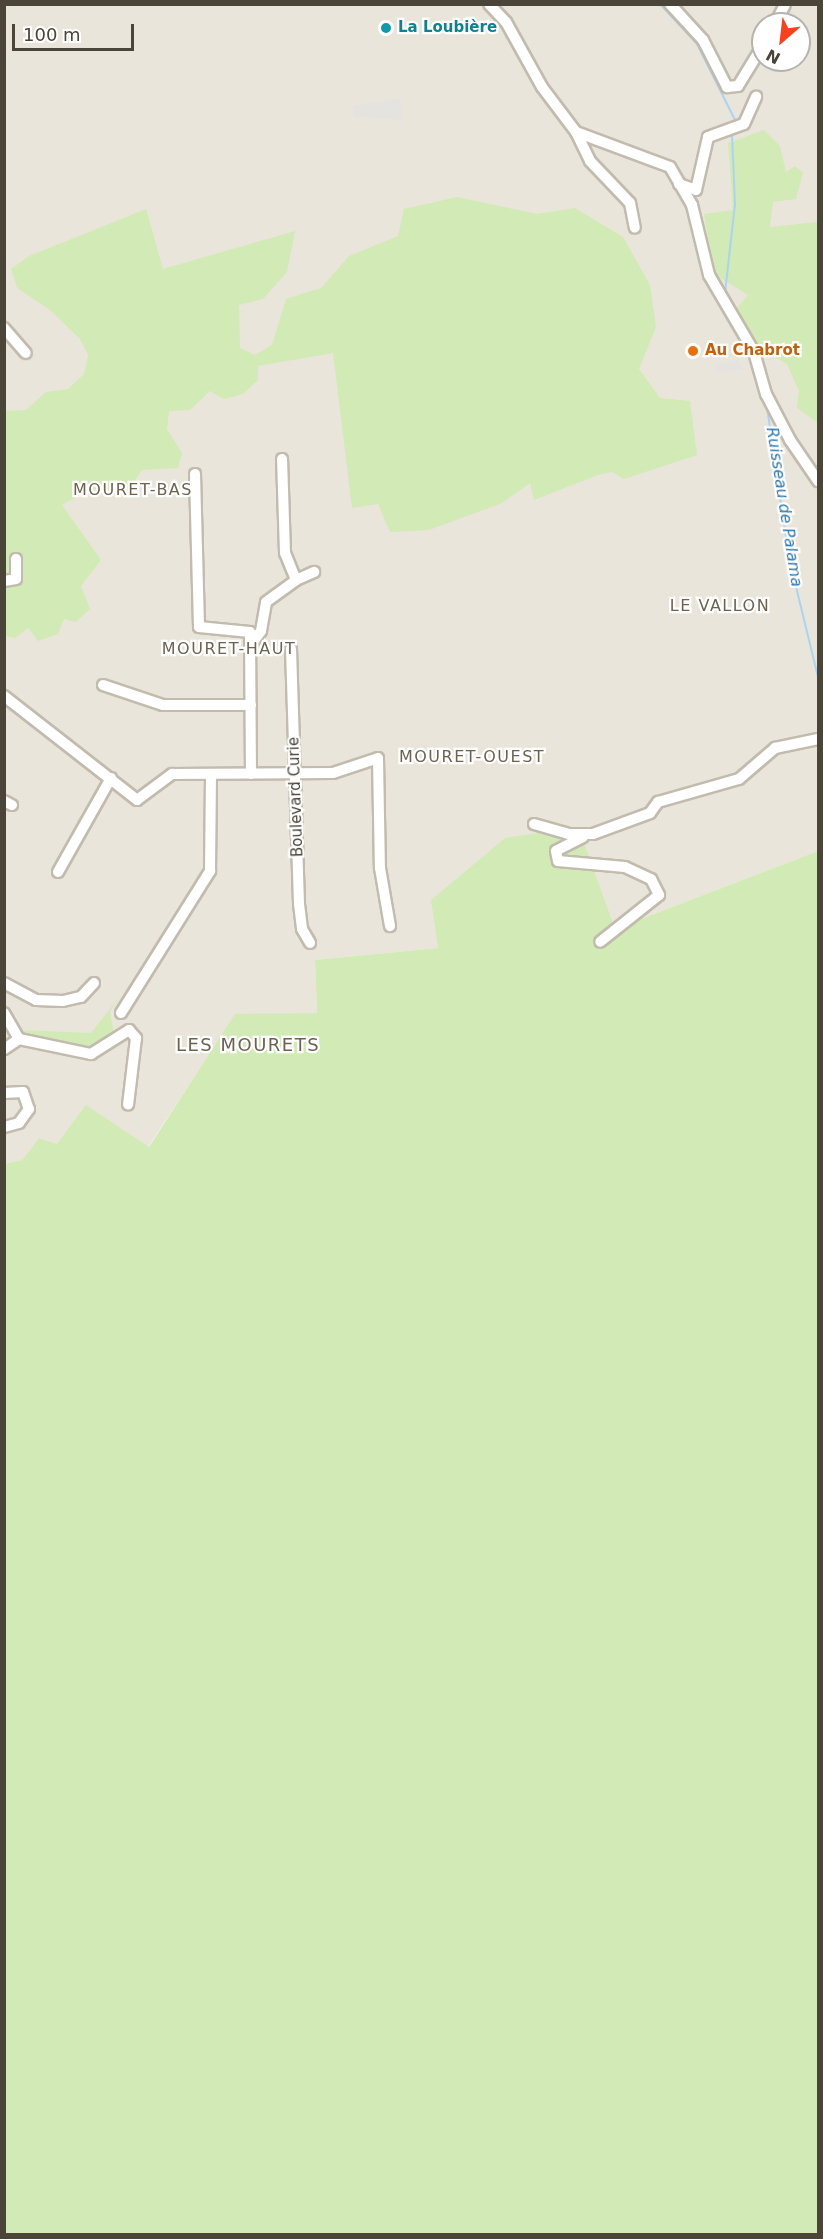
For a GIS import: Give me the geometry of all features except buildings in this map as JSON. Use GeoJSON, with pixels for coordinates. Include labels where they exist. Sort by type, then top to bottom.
{"type":"FeatureCollection","features":[{"type":"Feature","properties":{"kind":"street"},"geometry":{"type":"LineString","coordinates":[[489,4],[506,22],[542,87],[576,132],[590,161],[630,203],[635,228]]}},
{"type":"Feature","properties":{"kind":"street"},"geometry":{"type":"LineString","coordinates":[[670,4],[703,40],[727,87],[743,81],[751,67]]}},
{"type":"Feature","properties":{"kind":"street"},"geometry":{"type":"LineString","coordinates":[[679,184],[696,190],[708,137],[738,126],[752,115],[756,97]]}},
{"type":"Feature","properties":{"kind":"street"},"geometry":{"type":"LineString","coordinates":[[576,132],[665,162],[692,205],[709,275],[754,352],[766,394],[790,440],[819,481]]}},
{"type":"Feature","properties":{"kind":"street"},"geometry":{"type":"LineString","coordinates":[[4,328],[26,353]]}},
{"type":"Feature","properties":{"kind":"street"},"geometry":{"type":"LineString","coordinates":[[282,459],[285,553],[296,580]]}},
{"type":"Feature","properties":{"kind":"street"},"geometry":{"type":"LineString","coordinates":[[195,474],[199,627],[250,632],[252,643],[251,774]]}},
{"type":"Feature","properties":{"kind":"street"},"geometry":{"type":"LineString","coordinates":[[4,581],[16,579],[16,559]]}},
{"type":"Feature","properties":{"kind":"street"},"geometry":{"type":"LineString","coordinates":[[252,643],[261,631],[266,602],[296,580],[314,572]]}},
{"type":"Feature","properties":{"kind":"street","name":"Boulevard Curie"},"geometry":{"type":"LineString","coordinates":[[291,649],[299,904],[302,929],[310,943]]}},
{"type":"Feature","properties":{"kind":"street"},"geometry":{"type":"LineString","coordinates":[[103,685],[163,705],[251,705]]}},
{"type":"Feature","properties":{"kind":"street"},"geometry":{"type":"LineString","coordinates":[[4,696],[143,800],[172,774],[333,773],[378,758],[380,868],[390,926]]}},
{"type":"Feature","properties":{"kind":"street"},"geometry":{"type":"LineString","coordinates":[[600,942],[659,895],[651,879],[625,867],[564,866],[554,856],[562,846],[650,813],[658,802],[739,779],[775,748],[819,739]]}},
{"type":"Feature","properties":{"kind":"street"},"geometry":{"type":"LineString","coordinates":[[121,1013],[210,872],[211,775]]}},
{"type":"Feature","properties":{"kind":"street"},"geometry":{"type":"LineString","coordinates":[[58,872],[111,778]]}},
{"type":"Feature","properties":{"kind":"street"},"geometry":{"type":"LineString","coordinates":[[534,824],[568,834],[593,834]]}},
{"type":"Feature","properties":{"kind":"street"},"geometry":{"type":"LineString","coordinates":[[4,983],[36,1000],[63,1001],[81,997],[94,983]]}},
{"type":"Feature","properties":{"kind":"street"},"geometry":{"type":"LineString","coordinates":[[4,1013],[19,1039]]}},
{"type":"Feature","properties":{"kind":"street"},"geometry":{"type":"LineString","coordinates":[[4,1048],[19,1039],[91,1054],[129,1030],[136,1038],[128,1104]]}},
{"type":"Feature","properties":{"kind":"street"},"geometry":{"type":"LineString","coordinates":[[4,1092],[18,1089],[29,1104],[22,1121],[4,1126]]}},
{"type":"Feature","properties":{"kind":"shaded area"},"geometry":{"type":"Polygon","coordinates":[[[4,5],[818,5],[818,851],[615,929],[479,864],[432,900],[438,948],[315,960],[317,1013],[235,1015],[148,1147],[56,1144],[39,1138],[22,1160],[5,1164],[4,5]]]}},
{"type":"Feature","properties":{"kind":"shaded area"},"geometry":{"type":"Polygon","coordinates":[[[400,98],[402,120],[353,117],[353,106],[400,98]]]}},
{"type":"Feature","properties":{"kind":"shaded area"},"geometry":{"type":"Polygon","coordinates":[[[738,359],[743,370],[716,372],[714,366],[738,359]]]}},
{"type":"Feature","properties":{"kind":"green space"},"geometry":{"type":"Polygon","coordinates":[[[764,130],[780,146],[786,172],[795,166],[803,173],[796,199],[773,202],[770,227],[818,222],[818,423],[797,408],[799,391],[787,364],[760,349],[736,309],[748,295],[714,274],[704,214],[733,210],[728,143],[764,130]]]}},
{"type":"Feature","properties":{"kind":"green space"},"geometry":{"type":"Polygon","coordinates":[[[457,197],[537,214],[575,208],[623,237],[650,285],[656,327],[639,369],[660,398],[690,401],[697,455],[624,479],[612,472],[598,475],[534,500],[530,483],[502,503],[429,530],[390,532],[378,504],[352,508],[333,353],[258,366],[258,380],[243,394],[224,399],[210,391],[190,410],[169,411],[167,429],[182,453],[178,468],[142,470],[128,490],[91,489],[62,505],[101,560],[81,586],[90,609],[76,622],[64,619],[58,634],[38,641],[28,628],[15,638],[5,636],[5,411],[26,410],[46,392],[68,389],[84,374],[88,355],[80,339],[50,310],[17,288],[11,269],[29,256],[146,209],[163,269],[295,231],[287,272],[263,299],[239,305],[240,348],[255,355],[272,345],[286,299],[321,288],[349,256],[398,236],[404,209],[457,197]]]}},
{"type":"Feature","properties":{"kind":"green space"},"geometry":{"type":"Polygon","coordinates":[[[578,827],[615,929],[818,851],[818,2234],[5,2234],[4,1164],[22,1160],[39,1138],[57,1144],[86,1105],[149,1147],[235,1014],[317,1013],[315,960],[438,948],[431,900],[505,838],[578,827]]]}},
{"type":"Feature","properties":{"kind":"green space"},"geometry":{"type":"Polygon","coordinates":[[[120,996],[110,1011],[114,1035],[93,1051],[28,1038],[19,1030],[91,1033],[120,996]]]}},
{"type":"Feature","properties":{"kind":"waterway","name":"Ruisseau de Palama"},"geometry":{"type":"LineString","coordinates":[[660,4],[697,44],[735,120]]}},
{"type":"Feature","properties":{"kind":"waterway","name":"Ruisseau de Palama"},"geometry":{"type":"LineString","coordinates":[[725,293],[735,204],[732,134]]}},
{"type":"Feature","properties":{"kind":"waterway","name":"Ruisseau de Palama"},"geometry":{"type":"LineString","coordinates":[[767,407],[789,558],[818,677]]}},
{"type":"Feature","properties":{"kind":"place","name":"La Loubière"},"geometry":{"type":"Point","coordinates":[386,28]}},
{"type":"Feature","properties":{"kind":"place","name":"Au Chabrot"},"geometry":{"type":"Point","coordinates":[693,351]}},
{"type":"Feature","properties":{"kind":"district","name":"MOURET-BAS"},"geometry":{"type":"Point","coordinates":[133,490]}},
{"type":"Feature","properties":{"kind":"district","name":"LE VALLON"},"geometry":{"type":"Point","coordinates":[720,606]}},
{"type":"Feature","properties":{"kind":"district","name":"MOURET-HAUT"},"geometry":{"type":"Point","coordinates":[229,649]}},
{"type":"Feature","properties":{"kind":"district","name":"MOURET-OUEST"},"geometry":{"type":"Point","coordinates":[472,757]}},
{"type":"Feature","properties":{"kind":"district","name":"LES MOURETS"},"geometry":{"type":"Point","coordinates":[248,1045]}}]}
